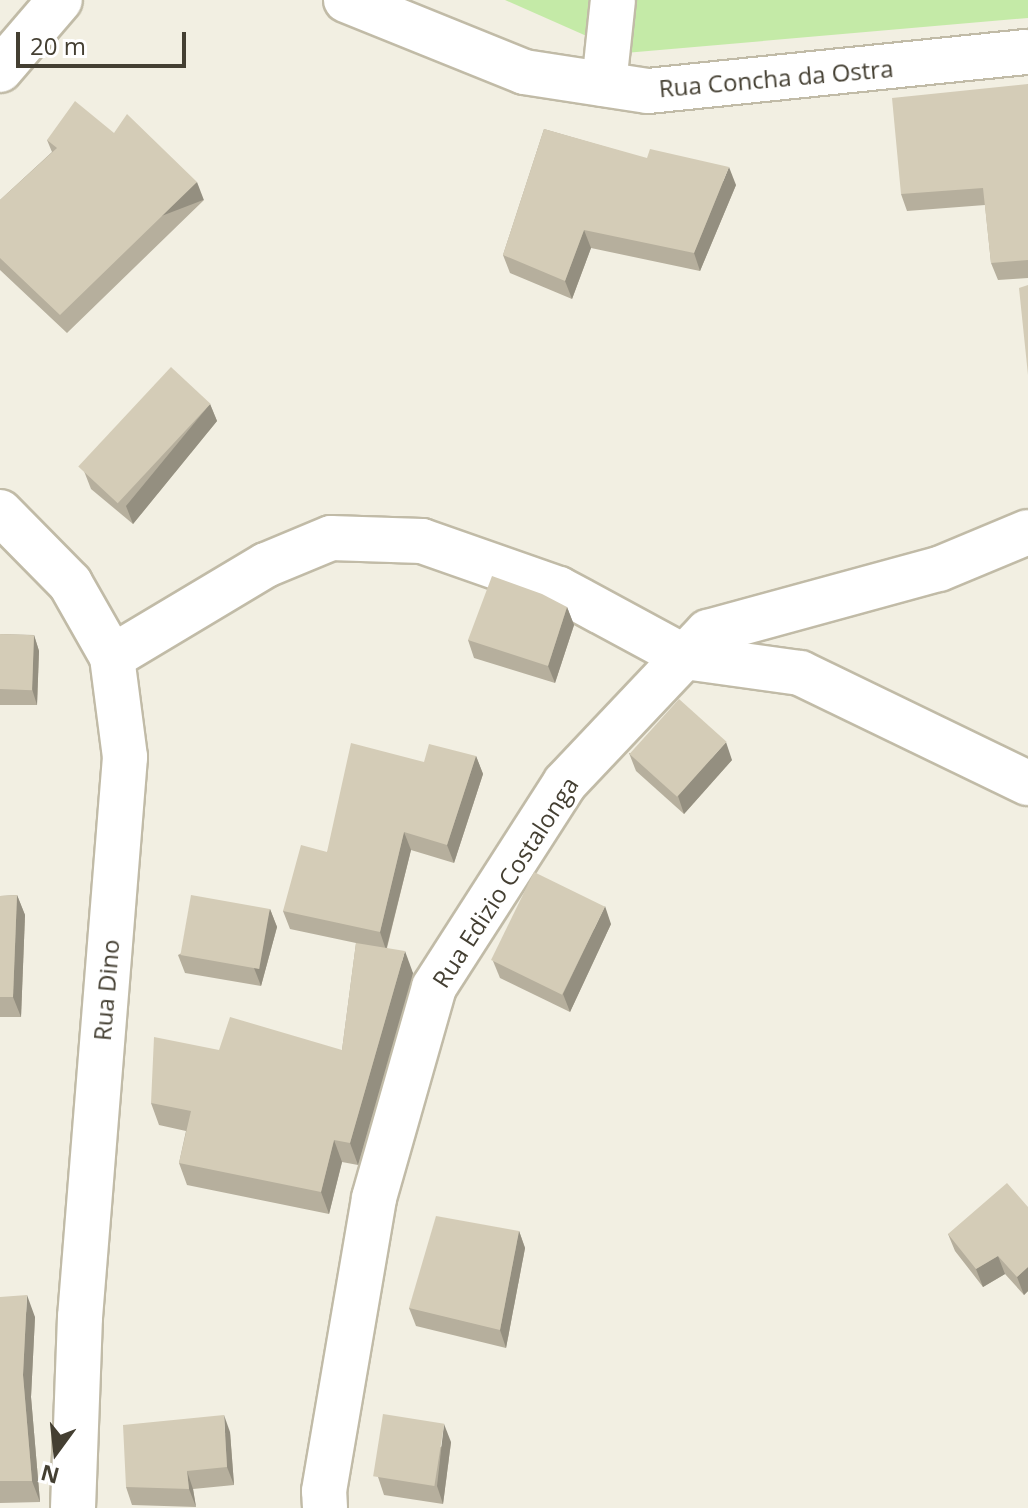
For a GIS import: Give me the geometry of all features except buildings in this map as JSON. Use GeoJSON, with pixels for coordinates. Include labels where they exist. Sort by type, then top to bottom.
{"type":"FeatureCollection","features":[{"type":"Feature","properties":{"kind":"street"},"geometry":{"type":"LineString","coordinates":[[0,70],[60,0]]}},
{"type":"Feature","properties":{"kind":"street","name":"Rua Concha da Ostra"},"geometry":{"type":"LineString","coordinates":[[346,0],[524,72],[648,91],[1028,52]]}},
{"type":"Feature","properties":{"kind":"street"},"geometry":{"type":"LineString","coordinates":[[604,84],[613,0]]}},
{"type":"Feature","properties":{"kind":"street","name":"Rua Dino"},"geometry":{"type":"LineString","coordinates":[[0,512],[70,583],[112,657],[125,757],[80,1317],[73,1508]]}},
{"type":"Feature","properties":{"kind":"street","name":"Rua Edizio Costalonga"},"geometry":{"type":"LineString","coordinates":[[325,1508],[324,1491],[374,1198],[434,987],[565,783],[708,632],[939,569],[1028,532]]}},
{"type":"Feature","properties":{"kind":"street"},"geometry":{"type":"LineString","coordinates":[[112,657],[266,565],[331,538],[422,541],[559,589],[685,657],[800,673],[1028,783]]}},
{"type":"Feature","properties":{"kind":"green space"},"geometry":{"type":"Polygon","coordinates":[[[505,0],[1028,0],[1028,18],[625,53],[505,0]]]}}]}
